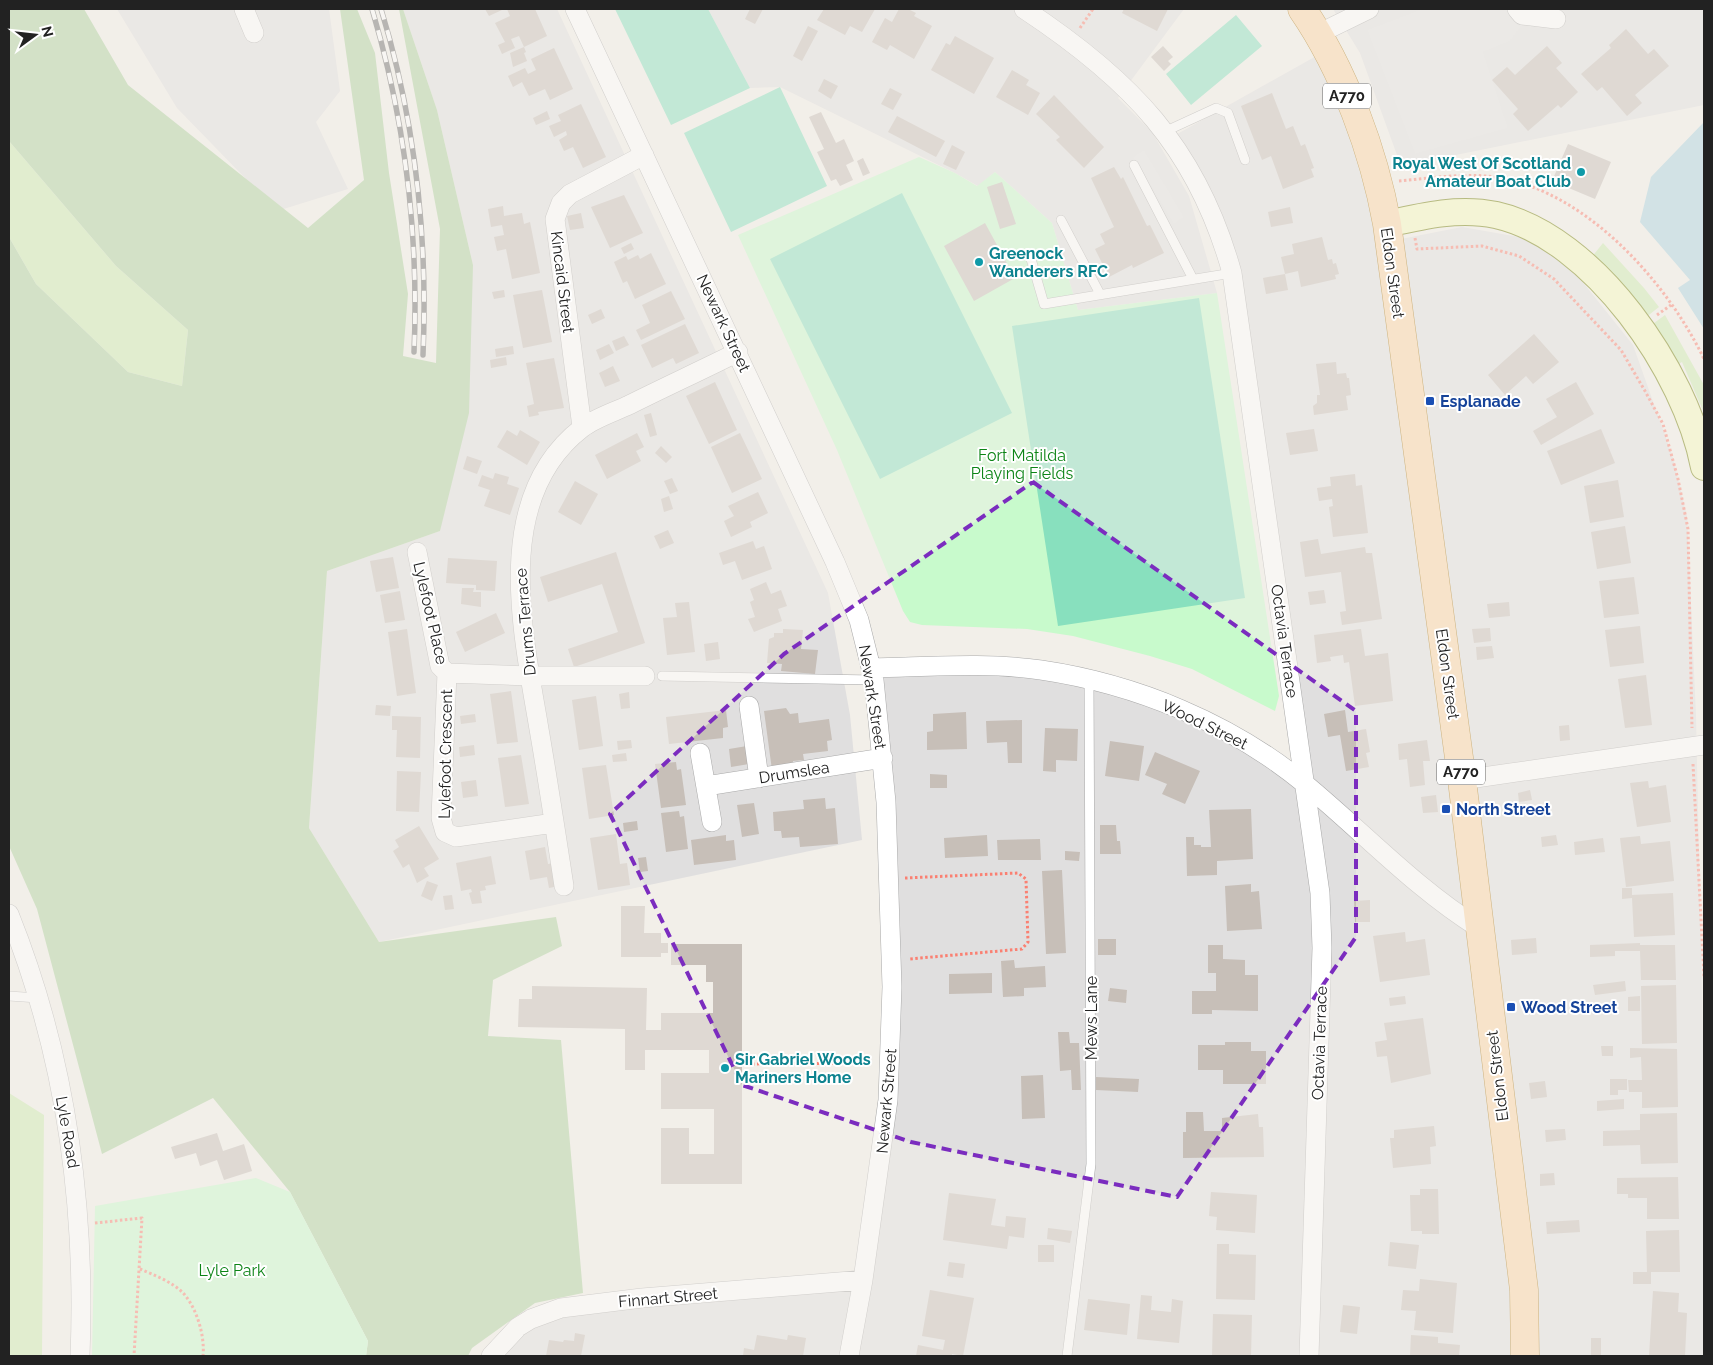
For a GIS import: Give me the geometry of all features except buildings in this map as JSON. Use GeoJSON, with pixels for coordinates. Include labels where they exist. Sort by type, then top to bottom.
{"type":"FeatureCollection","features":[{"type":"Feature","properties":{"kind":"main road","name":"Eldon Street"},"geometry":{"type":"LineString","coordinates":[[1302,9],[1318,34],[1363,136],[1380,189],[1398,222],[1479,928],[1524,1290],[1525,1356]]}},
{"type":"Feature","properties":{"kind":"street"},"geometry":{"type":"LineString","coordinates":[[244,9],[254,33]]}},
{"type":"Feature","properties":{"kind":"street","name":"Newark Street"},"geometry":{"type":"LineString","coordinates":[[575,9],[738,352],[835,562],[859,620],[873,674],[883,758],[889,879],[891,1063],[880,1162],[863,1280],[849,1356]]}},
{"type":"Feature","properties":{"kind":"street","name":"Octavia Terrace"},"geometry":{"type":"LineString","coordinates":[[1024,9],[1071,41],[1108,70],[1140,100],[1166,131],[1188,165],[1208,203],[1224,241],[1232,272],[1320,893],[1322,948],[1308,1356]]}},
{"type":"Feature","properties":{"kind":"street"},"geometry":{"type":"LineString","coordinates":[[1318,34],[1369,9]]}},
{"type":"Feature","properties":{"kind":"street"},"geometry":{"type":"LineString","coordinates":[[1516,9],[1522,15],[1556,19]]}},
{"type":"Feature","properties":{"kind":"street","name":"Kincaid Street"},"geometry":{"type":"LineString","coordinates":[[582,427],[555,219],[561,203],[570,194],[644,155]]}},
{"type":"Feature","properties":{"kind":"street"},"geometry":{"type":"LineString","coordinates":[[1398,222],[1437,213],[1456,212],[1495,215],[1548,235],[1572,252],[1622,305],[1655,350],[1687,412],[1704,467]]}},
{"type":"Feature","properties":{"kind":"street","name":"Drums Terrace"},"geometry":{"type":"LineString","coordinates":[[564,886],[530,676],[519,568],[523,532],[532,495],[548,464],[582,427],[738,352]]}},
{"type":"Feature","properties":{"kind":"street","name":"Lylefoot Place"},"geometry":{"type":"LineString","coordinates":[[417,552],[440,666],[447,673]]}},
{"type":"Feature","properties":{"kind":"street","name":"Wood Street"},"geometry":{"type":"LineString","coordinates":[[873,674],[996,667],[1041,670],[1089,679],[1145,695],[1194,715],[1265,754],[1306,784],[1448,908],[1479,928]]}},
{"type":"Feature","properties":{"kind":"street","name":"Lylefoot Crescent"},"geometry":{"type":"LineString","coordinates":[[554,823],[456,837],[445,832],[441,818],[447,673],[530,676],[653,676]]}},
{"type":"Feature","properties":{"kind":"street"},"geometry":{"type":"LineString","coordinates":[[749,706],[759,778]]}},
{"type":"Feature","properties":{"kind":"street"},"geometry":{"type":"LineString","coordinates":[[1462,780],[1698,746]]}},
{"type":"Feature","properties":{"kind":"street"},"geometry":{"type":"LineString","coordinates":[[700,753],[712,822]]}},
{"type":"Feature","properties":{"kind":"street","name":"Drumslea"},"geometry":{"type":"LineString","coordinates":[[706,786],[883,758]]}},
{"type":"Feature","properties":{"kind":"street","name":"Lyle Road"},"geometry":{"type":"LineString","coordinates":[[9,914],[47,1028],[71,1138],[80,1225],[82,1312],[80,1356]]}},
{"type":"Feature","properties":{"kind":"street","name":"Finnart Street"},"geometry":{"type":"LineString","coordinates":[[491,1356],[518,1327],[531,1319],[561,1308],[642,1298],[863,1280]]}},
{"type":"Feature","properties":{"kind":"lane"},"geometry":{"type":"LineString","coordinates":[[1166,131],[1216,108],[1223,110],[1228,113],[1246,160]]}},
{"type":"Feature","properties":{"kind":"lane"},"geometry":{"type":"LineString","coordinates":[[1134,165],[1193,279]]}},
{"type":"Feature","properties":{"kind":"lane"},"geometry":{"type":"LineString","coordinates":[[1060,220],[1100,294]]}},
{"type":"Feature","properties":{"kind":"lane"},"geometry":{"type":"LineString","coordinates":[[1031,259],[1044,304],[1232,272]]}},
{"type":"Feature","properties":{"kind":"lane","name":"Lylefoot Crescent"},"geometry":{"type":"LineString","coordinates":[[653,676],[873,674]]}},
{"type":"Feature","properties":{"kind":"lane","name":"Mews Lane"},"geometry":{"type":"LineString","coordinates":[[1067,1356],[1091,1164],[1089,679]]}},
{"type":"Feature","properties":{"kind":"lane"},"geometry":{"type":"LineString","coordinates":[[9,996],[38,998]]}},
{"type":"Feature","properties":{"kind":"path"},"geometry":{"type":"LineString","coordinates":[[1071,41],[1093,9]]}},
{"type":"Feature","properties":{"kind":"path"},"geometry":{"type":"LineString","coordinates":[[1397,181],[1398,222],[1417,249],[1482,246],[1519,256],[1554,279],[1621,350],[1663,424],[1678,479],[1688,529],[1698,746],[1704,977]]}},
{"type":"Feature","properties":{"kind":"path"},"geometry":{"type":"LineString","coordinates":[[889,879],[1018,873],[1026,879],[1028,942],[1022,949],[891,960]]}},
{"type":"Feature","properties":{"kind":"path"},"geometry":{"type":"LineString","coordinates":[[742,1064],[891,1063]]}},
{"type":"Feature","properties":{"kind":"path"},"geometry":{"type":"LineString","coordinates":[[80,1225],[142,1218],[134,1356]]}},
{"type":"Feature","properties":{"kind":"path"},"geometry":{"type":"LineString","coordinates":[[140,1269],[157,1276],[184,1294],[199,1322],[203,1356]]}},
{"type":"Feature","properties":{"kind":"highlighted area"},"geometry":{"type":"Polygon","coordinates":[[[1033,482],[1356,711],[1356,937],[1177,1197],[911,1142],[742,1085],[610,814],[784,654],[1033,482]]]}},
{"type":"Feature","properties":{"kind":"shaded area"},"geometry":{"type":"Polygon","coordinates":[[[117,9],[329,9],[340,91],[316,122],[348,189],[277,211],[177,108],[117,9]]]}},
{"type":"Feature","properties":{"kind":"shaded area"},"geometry":{"type":"Polygon","coordinates":[[[403,9],[557,9],[828,593],[850,715],[862,840],[379,942],[309,828],[327,571],[440,531],[473,265],[437,110],[403,9]]]}},
{"type":"Feature","properties":{"kind":"shaded area"},"geometry":{"type":"Polygon","coordinates":[[[708,9],[1184,9],[1118,98],[1152,132],[1189,196],[1217,293],[1078,310],[1052,223],[995,172],[978,186],[780,87],[750,88],[708,9]]]}},
{"type":"Feature","properties":{"kind":"shaded area"},"geometry":{"type":"Polygon","coordinates":[[[1333,9],[1704,9],[1704,105],[1401,166],[1360,53],[1333,9]]]}},
{"type":"Feature","properties":{"kind":"shaded area"},"geometry":{"type":"Polygon","coordinates":[[[1422,9],[1534,9],[1510,41],[1483,52],[1508,128],[1415,154],[1367,30],[1422,9]]]}},
{"type":"Feature","properties":{"kind":"shaded area"},"geometry":{"type":"Polygon","coordinates":[[[1327,50],[1391,241],[1462,227],[1530,239],[1565,260],[1633,345],[1673,458],[1687,517],[1696,716],[1704,1089],[1704,1356],[488,1356],[538,1312],[863,1281],[892,1059],[871,667],[1026,668],[1122,687],[1304,782],[1229,271],[1172,137],[1327,50]]]}},
{"type":"Feature","properties":{"kind":"shaded area"},"geometry":{"type":"Polygon","coordinates":[[[1144,150],[1184,217],[1174,224],[1133,157],[1144,150]]]}},
{"type":"Feature","properties":{"kind":"green space"},"geometry":{"type":"Polygon","coordinates":[[[9,9],[84,9],[128,85],[308,228],[364,180],[340,9],[357,9],[375,53],[389,173],[408,294],[403,356],[436,363],[440,229],[399,9],[403,9],[437,110],[473,265],[469,413],[440,531],[327,571],[309,828],[379,942],[556,917],[562,946],[493,980],[488,1036],[561,1040],[583,1293],[535,1303],[472,1348],[468,1356],[366,1356],[368,1341],[290,1192],[213,1098],[102,1154],[37,909],[9,846],[9,237],[36,284],[128,372],[182,386],[188,330],[116,266],[9,141],[9,9]]]}},
{"type":"Feature","properties":{"kind":"green space"},"geometry":{"type":"Polygon","coordinates":[[[615,9],[708,9],[750,88],[671,125],[615,9]]]}},
{"type":"Feature","properties":{"kind":"green space"},"geometry":{"type":"Polygon","coordinates":[[[1236,15],[1262,46],[1191,105],[1166,74],[1236,15]]]}},
{"type":"Feature","properties":{"kind":"green space"},"geometry":{"type":"Polygon","coordinates":[[[780,87],[827,186],[731,232],[684,133],[780,87]]]}},
{"type":"Feature","properties":{"kind":"green space"},"geometry":{"type":"Polygon","coordinates":[[[9,141],[116,266],[188,330],[182,386],[128,372],[36,284],[9,237],[9,141]]]}},
{"type":"Feature","properties":{"kind":"green space","name":"Fort Matilda Playing Fields"},"geometry":{"type":"Polygon","coordinates":[[[919,157],[955,173],[977,186],[995,172],[1052,223],[1078,310],[1217,293],[1279,696],[1275,711],[1192,669],[1073,636],[1027,629],[922,625],[910,622],[903,611],[837,450],[738,235],[919,157]]]}},
{"type":"Feature","properties":{"kind":"green space"},"geometry":{"type":"Polygon","coordinates":[[[902,193],[1012,413],[880,479],[770,259],[902,193]]]}},
{"type":"Feature","properties":{"kind":"green space"},"geometry":{"type":"Polygon","coordinates":[[[1603,243],[1659,307],[1645,318],[1591,258],[1603,243]]]}},
{"type":"Feature","properties":{"kind":"green space"},"geometry":{"type":"Polygon","coordinates":[[[1199,298],[1245,598],[1058,626],[1012,326],[1199,298]]]}},
{"type":"Feature","properties":{"kind":"green space"},"geometry":{"type":"Polygon","coordinates":[[[1665,315],[1704,385],[1704,413],[1682,362],[1675,366],[1650,326],[1665,315]]]}},
{"type":"Feature","properties":{"kind":"green space"},"geometry":{"type":"Polygon","coordinates":[[[9,1093],[44,1115],[42,1356],[9,1356],[9,1093]]]}},
{"type":"Feature","properties":{"kind":"green space","name":"Lyle Park"},"geometry":{"type":"Polygon","coordinates":[[[256,1178],[290,1192],[368,1341],[366,1356],[92,1356],[95,1206],[256,1178]]]}},
{"type":"Feature","properties":{"kind":"water"},"geometry":{"type":"Polygon","coordinates":[[[1704,122],[1704,329],[1678,288],[1690,280],[1640,222],[1651,177],[1704,122]]]}},
{"type":"Feature","properties":{"kind":"railway"},"geometry":{"type":"LineString","coordinates":[[372,9],[393,93],[407,179],[412,222],[414,266],[414,352]]}},
{"type":"Feature","properties":{"kind":"railway"},"geometry":{"type":"LineString","coordinates":[[381,9],[403,94],[417,180],[423,268],[423,355]]}},
{"type":"Feature","properties":{"kind":"place","name":"Royal West Of Scotland Amateur Boat Club"},"geometry":{"type":"Point","coordinates":[1581,172]}},
{"type":"Feature","properties":{"kind":"place","name":"Greenock Wanderers RFC"},"geometry":{"type":"Point","coordinates":[979,262]}},
{"type":"Feature","properties":{"kind":"place","name":"Esplanade"},"geometry":{"type":"Point","coordinates":[1430,401]}},
{"type":"Feature","properties":{"kind":"place","name":"North Street"},"geometry":{"type":"Point","coordinates":[1446,809]}},
{"type":"Feature","properties":{"kind":"place","name":"Wood Street"},"geometry":{"type":"Point","coordinates":[1511,1007]}},
{"type":"Feature","properties":{"kind":"place","name":"Sir Gabriel Woods Mariners Home"},"geometry":{"type":"Point","coordinates":[725,1068]}}]}
